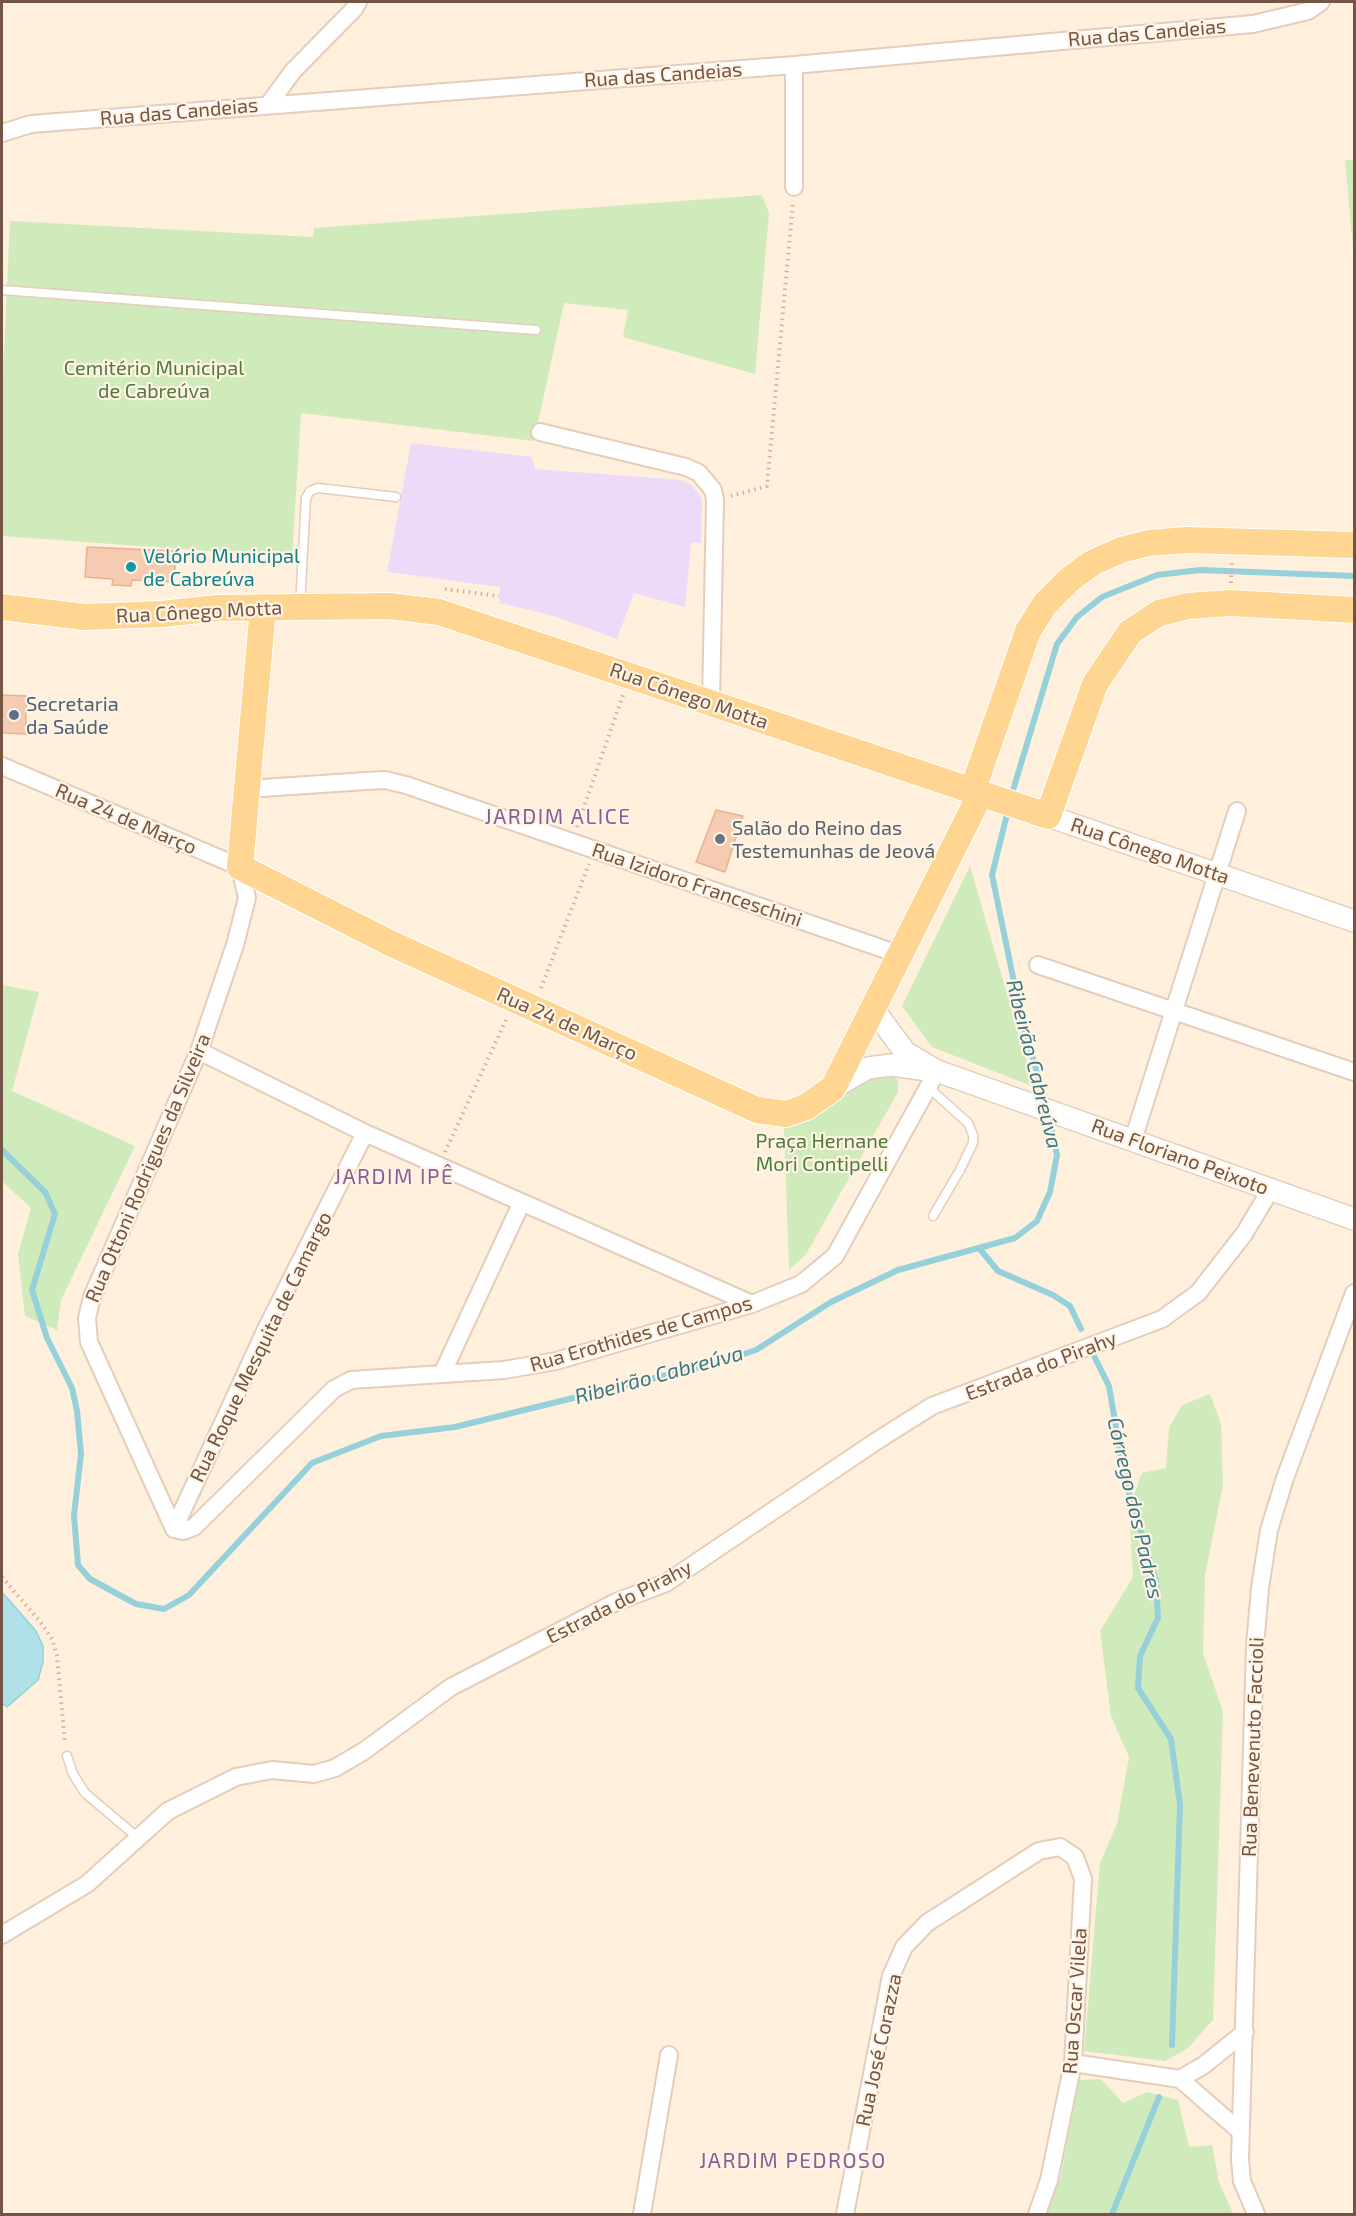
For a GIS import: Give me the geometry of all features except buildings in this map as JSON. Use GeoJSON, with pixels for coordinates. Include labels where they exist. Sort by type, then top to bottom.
{"type":"FeatureCollection","features":[{"type":"Feature","properties":{"kind":"main road","name":"Rua 24 de Março"},"geometry":{"type":"LineString","coordinates":[[240,867],[382,939],[524,1005],[757,1110],[786,1114],[806,1107],[833,1088],[862,1057],[874,1010],[982,795],[1028,632],[1045,604],[1069,580],[1092,563],[1121,550],[1149,543],[1187,540],[1354,545]]}},
{"type":"Feature","properties":{"kind":"main road"},"geometry":{"type":"LineString","coordinates":[[1037,812],[1095,684],[1130,632],[1159,613],[1188,606],[1230,603],[1354,610]]}},
{"type":"Feature","properties":{"kind":"main road","name":"Rua Cônego Motta"},"geometry":{"type":"LineString","coordinates":[[3,605],[85,617],[162,614],[219,608],[389,606],[439,612],[1037,812]]}},
{"type":"Feature","properties":{"kind":"main road"},"geometry":{"type":"LineString","coordinates":[[240,867],[263,608]]}},
{"type":"Feature","properties":{"kind":"street"},"geometry":{"type":"LineString","coordinates":[[269,104],[293,72],[354,9],[358,2]]}},
{"type":"Feature","properties":{"kind":"street","name":"Rua das Candeias"},"geometry":{"type":"LineString","coordinates":[[2,133],[31,124],[794,65],[1253,24],[1308,11],[1321,2]]}},
{"type":"Feature","properties":{"kind":"street"},"geometry":{"type":"LineString","coordinates":[[794,65],[794,187]]}},
{"type":"Feature","properties":{"kind":"street"},"geometry":{"type":"LineString","coordinates":[[540,432],[686,467],[707,481],[713,490],[716,501],[711,703]]}},
{"type":"Feature","properties":{"kind":"street","name":"Rua 24 de Março"},"geometry":{"type":"LineString","coordinates":[[2,766],[240,867]]}},
{"type":"Feature","properties":{"kind":"street","name":"Rua Izidoro Franceschini"},"geometry":{"type":"LineString","coordinates":[[247,789],[385,780],[901,955]]}},
{"type":"Feature","properties":{"kind":"street"},"geometry":{"type":"LineString","coordinates":[[1133,1140],[1237,811]]}},
{"type":"Feature","properties":{"kind":"street","name":"Rua Cônego Motta"},"geometry":{"type":"LineString","coordinates":[[1037,812],[1354,921]]}},
{"type":"Feature","properties":{"kind":"street","name":"Rua Ottoni Rodrigues da Silveira"},"geometry":{"type":"LineString","coordinates":[[174,1529],[89,1342],[87,1318],[92,1297],[200,1052],[235,945],[247,898],[240,867]]}},
{"type":"Feature","properties":{"kind":"street"},"geometry":{"type":"LineString","coordinates":[[1038,965],[1354,1072]]}},
{"type":"Feature","properties":{"kind":"street"},"geometry":{"type":"LineString","coordinates":[[874,1010],[904,1052],[933,1079]]}},
{"type":"Feature","properties":{"kind":"street"},"geometry":{"type":"LineString","coordinates":[[200,1052],[365,1133],[521,1204],[752,1304]]}},
{"type":"Feature","properties":{"kind":"street"},"geometry":{"type":"LineString","coordinates":[[862,1057],[933,1079]]}},
{"type":"Feature","properties":{"kind":"street","name":"Rua Floriano Peixoto"},"geometry":{"type":"LineString","coordinates":[[933,1079],[1029,1104],[1354,1219]]}},
{"type":"Feature","properties":{"kind":"street","name":"Rua Erothides de Campos"},"geometry":{"type":"LineString","coordinates":[[174,1529],[183,1531],[194,1527],[334,1389],[351,1380],[504,1370],[556,1361],[752,1304],[801,1284],[835,1257],[933,1079]]}},
{"type":"Feature","properties":{"kind":"street","name":"Rua Roque Mesquita de Camargo"},"geometry":{"type":"LineString","coordinates":[[174,1529],[267,1327],[365,1133]]}},
{"type":"Feature","properties":{"kind":"street","name":"Estrada do Pirahy"},"geometry":{"type":"LineString","coordinates":[[2,1935],[87,1884],[168,1811],[236,1777],[272,1770],[314,1774],[335,1768],[364,1752],[451,1688],[616,1602],[666,1583],[874,1442],[932,1406],[1162,1319],[1198,1293],[1244,1234],[1271,1189]]}},
{"type":"Feature","properties":{"kind":"street"},"geometry":{"type":"LineString","coordinates":[[442,1374],[521,1204]]}},
{"type":"Feature","properties":{"kind":"street","name":"Rua Benevenuto Faccioli"},"geometry":{"type":"LineString","coordinates":[[1256,2214],[1242,2181],[1241,2132],[1255,1646],[1260,1588],[1269,1530],[1285,1478],[1354,1293]]}},
{"type":"Feature","properties":{"kind":"street","name":"Rua José Corazza"},"geometry":{"type":"LineString","coordinates":[[845,2214],[891,1976],[904,1947],[927,1923],[1040,1851],[1060,1847],[1075,1857]]}},
{"type":"Feature","properties":{"kind":"street","name":"Rua Oscar Vilela"},"geometry":{"type":"LineString","coordinates":[[1037,2214],[1049,2180],[1073,2063],[1083,1879],[1075,1857]]}},
{"type":"Feature","properties":{"kind":"street"},"geometry":{"type":"LineString","coordinates":[[1180,2079],[1204,2065],[1245,2032]]}},
{"type":"Feature","properties":{"kind":"street"},"geometry":{"type":"LineString","coordinates":[[642,2214],[669,2055]]}},
{"type":"Feature","properties":{"kind":"street"},"geometry":{"type":"LineString","coordinates":[[1073,2063],[1180,2079],[1241,2132]]}},
{"type":"Feature","properties":{"kind":"lane"},"geometry":{"type":"LineString","coordinates":[[2,290],[536,330]]}},
{"type":"Feature","properties":{"kind":"lane"},"geometry":{"type":"LineString","coordinates":[[300,608],[306,498],[310,491],[318,488],[396,497]]}},
{"type":"Feature","properties":{"kind":"lane"},"geometry":{"type":"LineString","coordinates":[[933,1079],[968,1123],[973,1135],[973,1143],[960,1170],[933,1216]]}},
{"type":"Feature","properties":{"kind":"lane"},"geometry":{"type":"LineString","coordinates":[[67,1756],[73,1774],[85,1793],[137,1837]]}},
{"type":"Feature","properties":{"kind":"path"},"geometry":{"type":"LineString","coordinates":[[716,501],[767,486],[794,187]]}},
{"type":"Feature","properties":{"kind":"path"},"geometry":{"type":"LineString","coordinates":[[1231,584],[1232,556]]}},
{"type":"Feature","properties":{"kind":"path"},"geometry":{"type":"LineString","coordinates":[[439,612],[444,589],[499,596]]}},
{"type":"Feature","properties":{"kind":"path"},"geometry":{"type":"LineString","coordinates":[[571,842],[630,676]]}},
{"type":"Feature","properties":{"kind":"path"},"geometry":{"type":"LineString","coordinates":[[438,1166],[524,1005],[595,850]]}},
{"type":"Feature","properties":{"kind":"path"},"geometry":{"type":"LineString","coordinates":[[2,1577],[52,1639],[57,1656],[67,1756]]}},
{"type":"Feature","properties":{"kind":"shaded area"},"geometry":{"type":"Polygon","coordinates":[[[411,443],[532,457],[535,469],[681,480],[691,485],[702,501],[701,543],[691,543],[685,607],[634,593],[617,639],[551,615],[499,603],[500,587],[387,572],[411,443]]]}},
{"type":"Feature","properties":{"kind":"green space"},"geometry":{"type":"Polygon","coordinates":[[[1345,160],[1354,160],[1354,259],[1345,160]]]}},
{"type":"Feature","properties":{"kind":"green space","name":"Cemitério Municipal de Cabreúva"},"geometry":{"type":"Polygon","coordinates":[[[762,195],[769,213],[755,374],[623,337],[628,310],[564,303],[534,441],[301,413],[292,557],[2,536],[2,395],[10,221],[313,237],[314,228],[762,195]]]}},
{"type":"Feature","properties":{"kind":"green space"},"geometry":{"type":"Polygon","coordinates":[[[970,866],[1034,1087],[932,1047],[902,1006],[970,866]]]}},
{"type":"Feature","properties":{"kind":"green space"},"geometry":{"type":"Polygon","coordinates":[[[2,985],[39,992],[12,1091],[135,1146],[61,1300],[57,1330],[25,1316],[18,1254],[31,1208],[2,1181],[2,985]]]}},
{"type":"Feature","properties":{"kind":"green space","name":"Praça Hernane Mori Contipelli"},"geometry":{"type":"Polygon","coordinates":[[[891,1073],[898,1081],[898,1092],[806,1254],[789,1270],[784,1128],[802,1123],[868,1077],[891,1073]]]}},
{"type":"Feature","properties":{"kind":"green space"},"geometry":{"type":"Polygon","coordinates":[[[1210,1394],[1221,1424],[1223,1484],[1205,1575],[1203,1653],[1223,1712],[1213,2020],[1188,2048],[1165,2061],[1084,2051],[1100,1863],[1117,1824],[1129,1757],[1111,1716],[1100,1631],[1133,1577],[1129,1508],[1142,1473],[1166,1468],[1169,1428],[1182,1405],[1210,1394]]]}},
{"type":"Feature","properties":{"kind":"green space"},"geometry":{"type":"Polygon","coordinates":[[[1101,2079],[1123,2103],[1147,2092],[1178,2100],[1189,2147],[1212,2145],[1219,2182],[1233,2214],[1047,2214],[1061,2175],[1079,2080],[1101,2079]]]}},
{"type":"Feature","properties":{"kind":"water"},"geometry":{"type":"Polygon","coordinates":[[[2,1592],[36,1631],[43,1646],[43,1662],[38,1680],[7,1707],[2,1703],[2,1592]]]}},
{"type":"Feature","properties":{"kind":"waterway","name":"Ribeirão Cabreúva"},"geometry":{"type":"LineString","coordinates":[[1011,797],[1057,644],[1077,617],[1102,597],[1157,575],[1200,570],[1354,576]]}},
{"type":"Feature","properties":{"kind":"waterway","name":"Ribeirão Cabreúva"},"geometry":{"type":"LineString","coordinates":[[1008,810],[992,875],[1022,1021],[1046,1103]]}},
{"type":"Feature","properties":{"kind":"waterway","name":"Ribeirão Cabreúva"},"geometry":{"type":"LineString","coordinates":[[2,1150],[45,1192],[55,1214],[32,1290],[47,1338],[72,1388],[77,1411],[81,1454],[74,1515],[78,1565],[90,1579],[136,1604],[164,1609],[189,1595],[312,1463],[381,1436],[455,1427],[720,1362],[756,1350],[831,1302],[898,1270],[1015,1238],[1037,1221],[1050,1192],[1057,1155],[1049,1116]]}},
{"type":"Feature","properties":{"kind":"waterway","name":"Córrego dos Padres"},"geometry":{"type":"LineString","coordinates":[[979,1248],[998,1271],[1053,1295],[1070,1306],[1081,1329]]}},
{"type":"Feature","properties":{"kind":"waterway","name":"Córrego dos Padres"},"geometry":{"type":"LineString","coordinates":[[1094,1356],[1109,1386],[1125,1480],[1156,1581],[1158,1618],[1140,1656],[1138,1688],[1171,1739],[1180,1805],[1172,2045]]}},
{"type":"Feature","properties":{"kind":"waterway","name":"Córrego dos Padres"},"geometry":{"type":"LineString","coordinates":[[1112,2214],[1159,2097]]}},
{"type":"Feature","properties":{"kind":"place","name":"Velório Municipal de Cabreúva"},"geometry":{"type":"Point","coordinates":[131,567]}},
{"type":"Feature","properties":{"kind":"place","name":"Secretaria da Saúde"},"geometry":{"type":"Point","coordinates":[14,715]}},
{"type":"Feature","properties":{"kind":"place","name":"Salão do Reino das Testemunhas de Jeová"},"geometry":{"type":"Point","coordinates":[720,839]}},
{"type":"Feature","properties":{"kind":"district","name":"JARDIM ALICE"},"geometry":{"type":"Point","coordinates":[558,817]}},
{"type":"Feature","properties":{"kind":"district","name":"JARDIM IPÊ"},"geometry":{"type":"Point","coordinates":[394,1177]}},
{"type":"Feature","properties":{"kind":"district","name":"JARDIM PEDROSO"},"geometry":{"type":"Point","coordinates":[793,2161]}}]}
